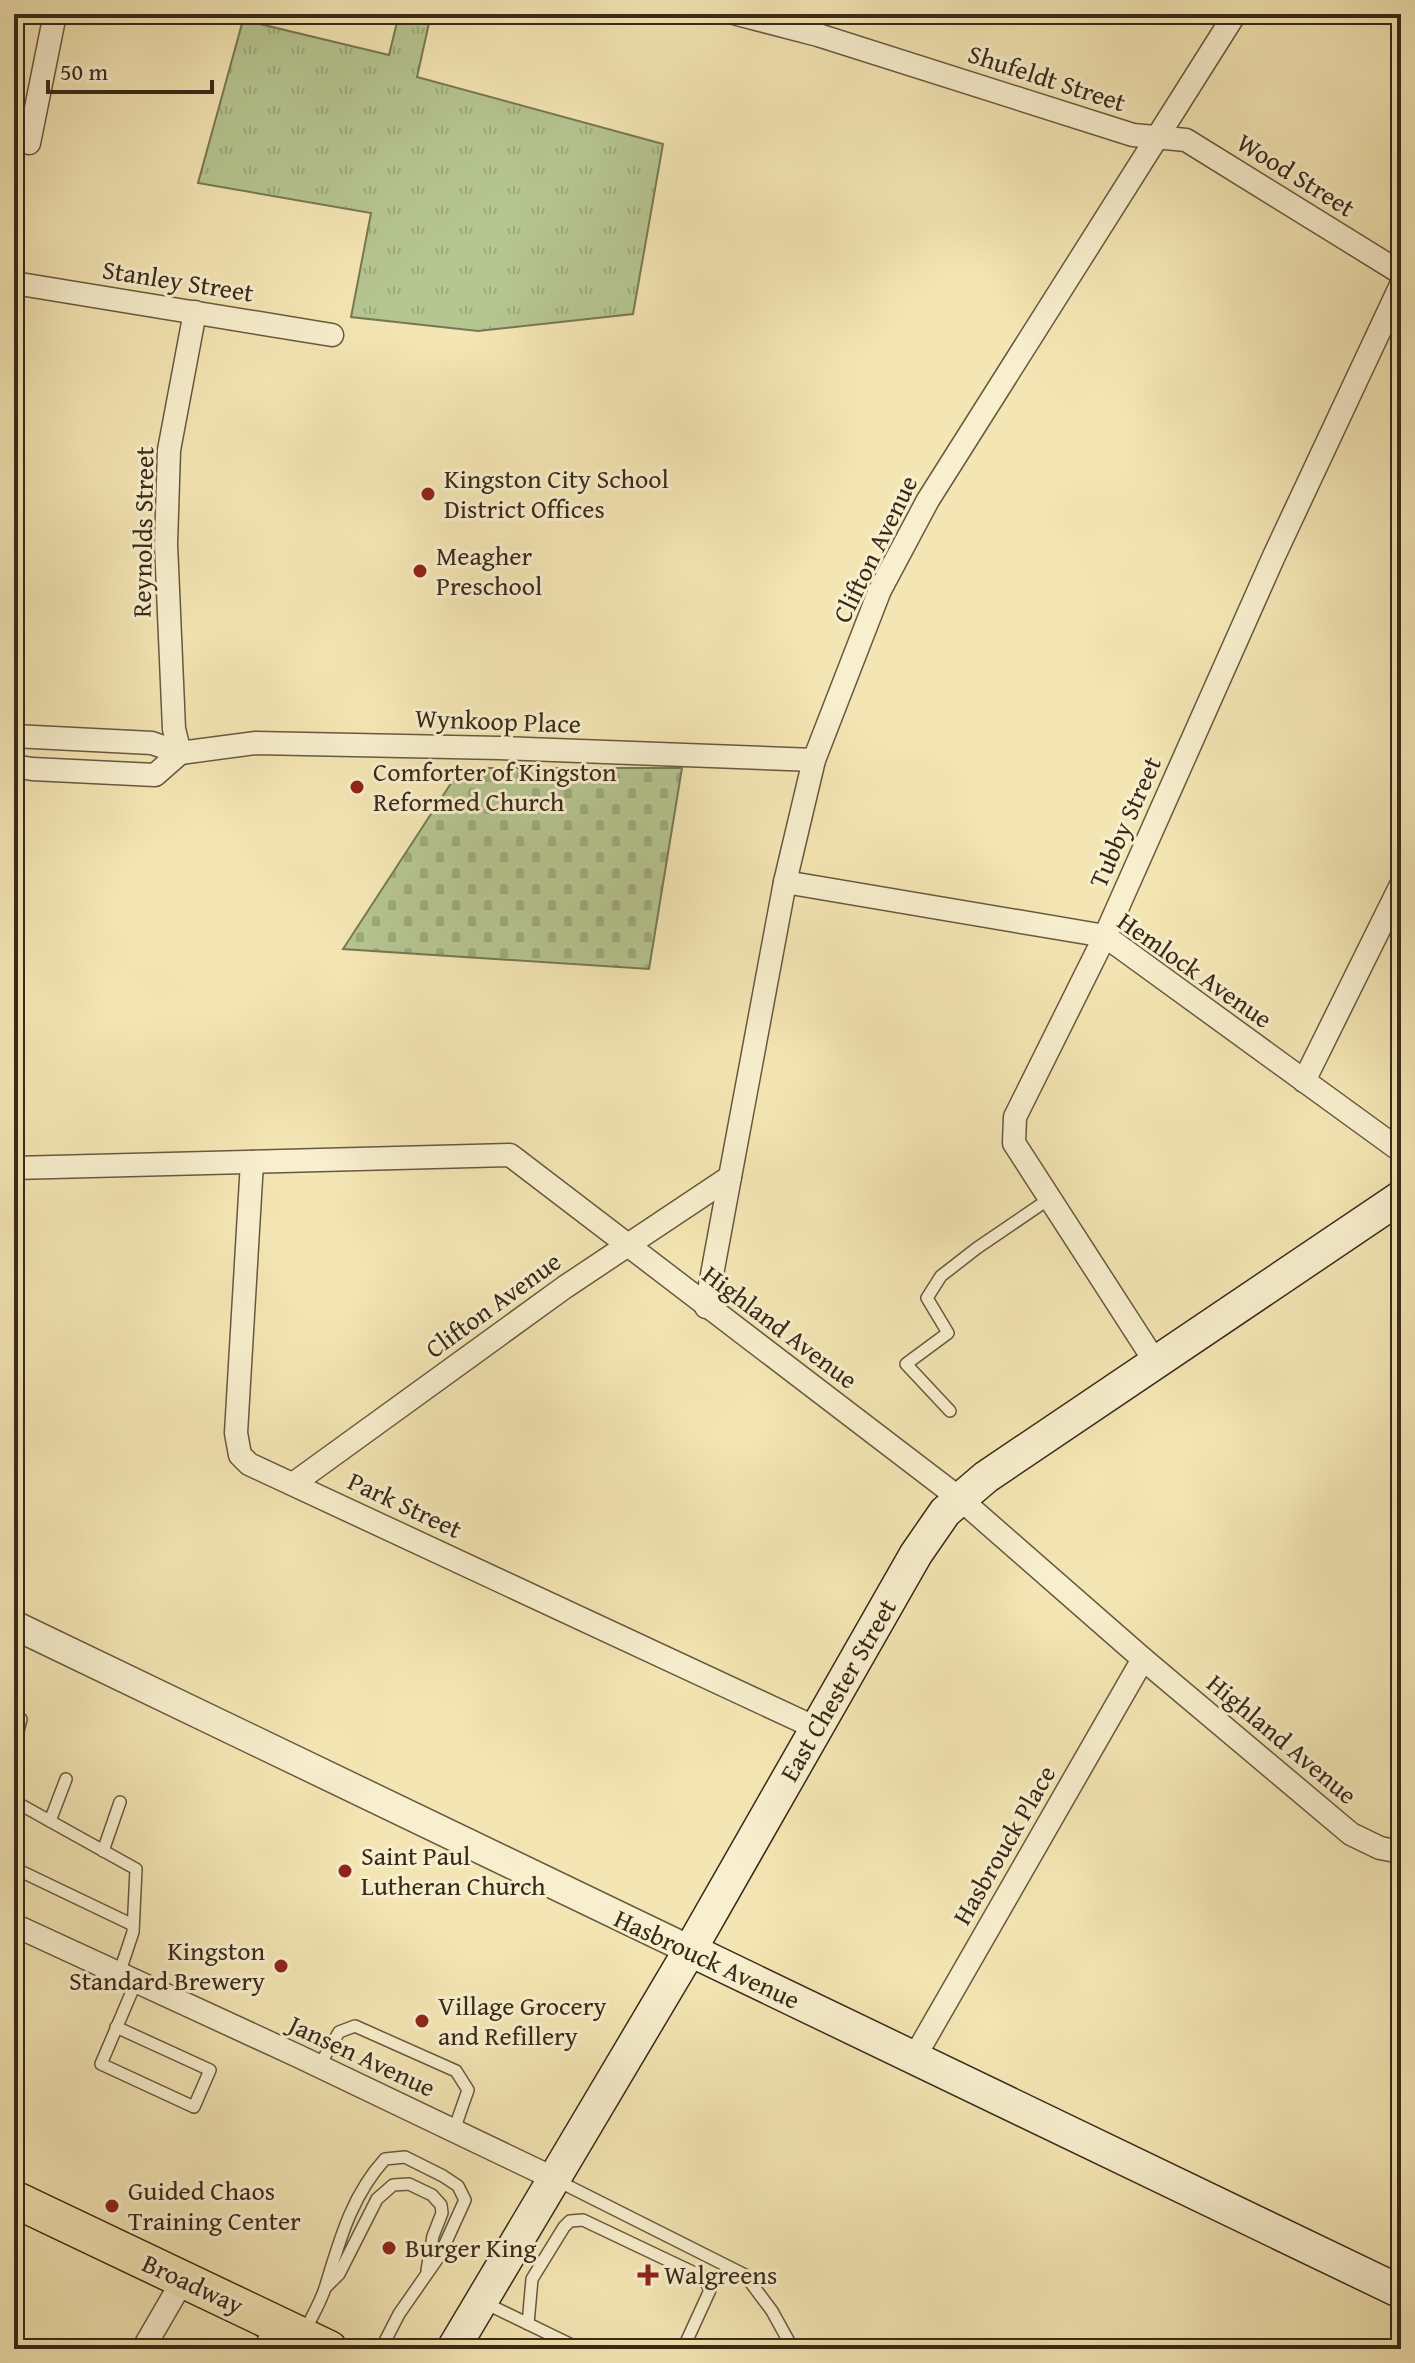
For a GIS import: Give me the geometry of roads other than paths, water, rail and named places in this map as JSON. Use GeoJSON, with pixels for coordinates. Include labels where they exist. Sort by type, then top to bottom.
{"type":"FeatureCollection","features":[{"type":"Feature","properties":{"kind":"highway","name":"Broadway"},"geometry":{"type":"LineString","coordinates":[[14,2199],[183,2280],[291,2339]]}},
{"type":"Feature","properties":{"kind":"main road","name":"East Chester Street"},"geometry":{"type":"LineString","coordinates":[[453,2349],[690,1950],[916,1554],[945,1512],[986,1477],[1401,1197]]}},
{"type":"Feature","properties":{"kind":"main road","name":"Hasbrouck Avenue"},"geometry":{"type":"LineString","coordinates":[[690,1950],[1401,2292]]}},
{"type":"Feature","properties":{"kind":"street"},"geometry":{"type":"LineString","coordinates":[[29,143],[55,14]]}},
{"type":"Feature","properties":{"kind":"street","name":"Shufeldt Street"},"geometry":{"type":"LineString","coordinates":[[737,14],[818,35],[1133,135],[1157,137]]}},
{"type":"Feature","properties":{"kind":"street","name":"Clifton Avenue"},"geometry":{"type":"LineString","coordinates":[[706,1307],[785,882],[814,760],[880,590],[928,500],[1235,14]]}},
{"type":"Feature","properties":{"kind":"street","name":"Wood Street"},"geometry":{"type":"LineString","coordinates":[[1157,137],[1186,140],[1401,273]]}},
{"type":"Feature","properties":{"kind":"street","name":"Stanley Street"},"geometry":{"type":"LineString","coordinates":[[14,283],[332,335]]}},
{"type":"Feature","properties":{"kind":"street","name":"Tubby Street"},"geometry":{"type":"LineString","coordinates":[[1156,1363],[1014,1143],[1015,1117],[1105,936],[1274,556],[1401,285]]}},
{"type":"Feature","properties":{"kind":"street","name":"Reynolds Street"},"geometry":{"type":"LineString","coordinates":[[180,753],[174,729],[166,544],[169,450],[195,312]]}},
{"type":"Feature","properties":{"kind":"street","name":"Wynkoop Place"},"geometry":{"type":"LineString","coordinates":[[14,736],[152,743],[180,753],[256,743],[500,748],[814,760]]}},
{"type":"Feature","properties":{"kind":"street","name":"Wynkoop Place"},"geometry":{"type":"LineString","coordinates":[[14,766],[155,775],[180,753]]}},
{"type":"Feature","properties":{"kind":"street","name":"Hemlock Avenue"},"geometry":{"type":"LineString","coordinates":[[785,882],[1105,936],[1401,1151]]}},
{"type":"Feature","properties":{"kind":"street"},"geometry":{"type":"LineString","coordinates":[[1304,1081],[1401,885]]}},
{"type":"Feature","properties":{"kind":"street","name":"Highland Avenue"},"geometry":{"type":"LineString","coordinates":[[14,1168],[510,1155],[959,1498],[1143,1659],[1351,1834],[1380,1848],[1401,1852]]}},
{"type":"Feature","properties":{"kind":"street","name":"Park Street"},"geometry":{"type":"LineString","coordinates":[[252,1162],[236,1433],[240,1455],[249,1464],[816,1728]]}},
{"type":"Feature","properties":{"kind":"street","name":"Clifton Avenue"},"geometry":{"type":"LineString","coordinates":[[293,1484],[565,1287],[730,1177]]}},
{"type":"Feature","properties":{"kind":"street","name":"Hasbrouck Avenue"},"geometry":{"type":"LineString","coordinates":[[14,1625],[690,1950]]}},
{"type":"Feature","properties":{"kind":"street","name":"Hasbrouck Place"},"geometry":{"type":"LineString","coordinates":[[914,2058],[1143,1659]]}},
{"type":"Feature","properties":{"kind":"street","name":"Jansen Avenue"},"geometry":{"type":"LineString","coordinates":[[14,1925],[555,2179]]}},
{"type":"Feature","properties":{"kind":"street"},"geometry":{"type":"LineString","coordinates":[[143,2349],[183,2280]]}},
{"type":"Feature","properties":{"kind":"lane"},"geometry":{"type":"LineString","coordinates":[[950,1411],[906,1364],[948,1333],[927,1298],[941,1276],[1049,1199]]}},
{"type":"Feature","properties":{"kind":"lane"},"geometry":{"type":"LineString","coordinates":[[14,1718],[21,1719],[14,1747]]}},
{"type":"Feature","properties":{"kind":"lane"},"geometry":{"type":"LineString","coordinates":[[50,1821],[66,1779]]}},
{"type":"Feature","properties":{"kind":"lane"},"geometry":{"type":"LineString","coordinates":[[14,1801],[136,1869],[128,1978],[116,2027],[101,2064],[194,2107],[210,2070],[116,2027]]}},
{"type":"Feature","properties":{"kind":"lane"},"geometry":{"type":"LineString","coordinates":[[103,1851],[120,1802]]}},
{"type":"Feature","properties":{"kind":"lane"},"geometry":{"type":"LineString","coordinates":[[14,1868],[133,1925]]}},
{"type":"Feature","properties":{"kind":"lane"},"geometry":{"type":"LineString","coordinates":[[319,2066],[339,2032],[355,2026],[456,2071],[468,2090],[454,2130]]}},
{"type":"Feature","properties":{"kind":"lane"},"geometry":{"type":"LineString","coordinates":[[326,2287],[334,2254],[359,2193],[385,2159],[405,2157],[458,2186],[465,2200],[440,2255],[399,2314],[381,2349]]}},
{"type":"Feature","properties":{"kind":"lane"},"geometry":{"type":"LineString","coordinates":[[555,2179],[745,2275],[772,2311],[793,2349]]}},
{"type":"Feature","properties":{"kind":"lane"},"geometry":{"type":"LineString","coordinates":[[291,2339],[326,2287],[339,2274],[377,2199],[393,2185],[409,2184],[432,2195],[441,2205],[442,2213],[433,2236],[427,2271]]}},
{"type":"Feature","properties":{"kind":"lane"},"geometry":{"type":"LineString","coordinates":[[528,2324],[532,2279],[564,2227],[570,2221],[583,2220],[703,2277],[710,2290],[683,2349]]}},
{"type":"Feature","properties":{"kind":"lane"},"geometry":{"type":"LineString","coordinates":[[480,2301],[580,2349]]}},
{"type":"Feature","properties":{"kind":"place","name":"Kingston City School District Offices"},"geometry":{"type":"Point","coordinates":[428,494]}},
{"type":"Feature","properties":{"kind":"place","name":"Meagher Preschool"},"geometry":{"type":"Point","coordinates":[420,571]}},
{"type":"Feature","properties":{"kind":"place","name":"Comforter of Kingston Reformed Church"},"geometry":{"type":"Point","coordinates":[357,787]}},
{"type":"Feature","properties":{"kind":"place","name":"Saint Paul Lutheran Church"},"geometry":{"type":"Point","coordinates":[345,1871]}},
{"type":"Feature","properties":{"kind":"place","name":"Kingston Standard Brewery"},"geometry":{"type":"Point","coordinates":[281,1966]}},
{"type":"Feature","properties":{"kind":"place","name":"Village Grocery and Refillery"},"geometry":{"type":"Point","coordinates":[422,2021]}},
{"type":"Feature","properties":{"kind":"place","name":"Guided Chaos Training Center"},"geometry":{"type":"Point","coordinates":[112,2206]}},
{"type":"Feature","properties":{"kind":"place","name":"Burger King"},"geometry":{"type":"Point","coordinates":[389,2248]}},
{"type":"Feature","properties":{"kind":"place","name":"Walgreens"},"geometry":{"type":"Point","coordinates":[648,2275]}}]}
